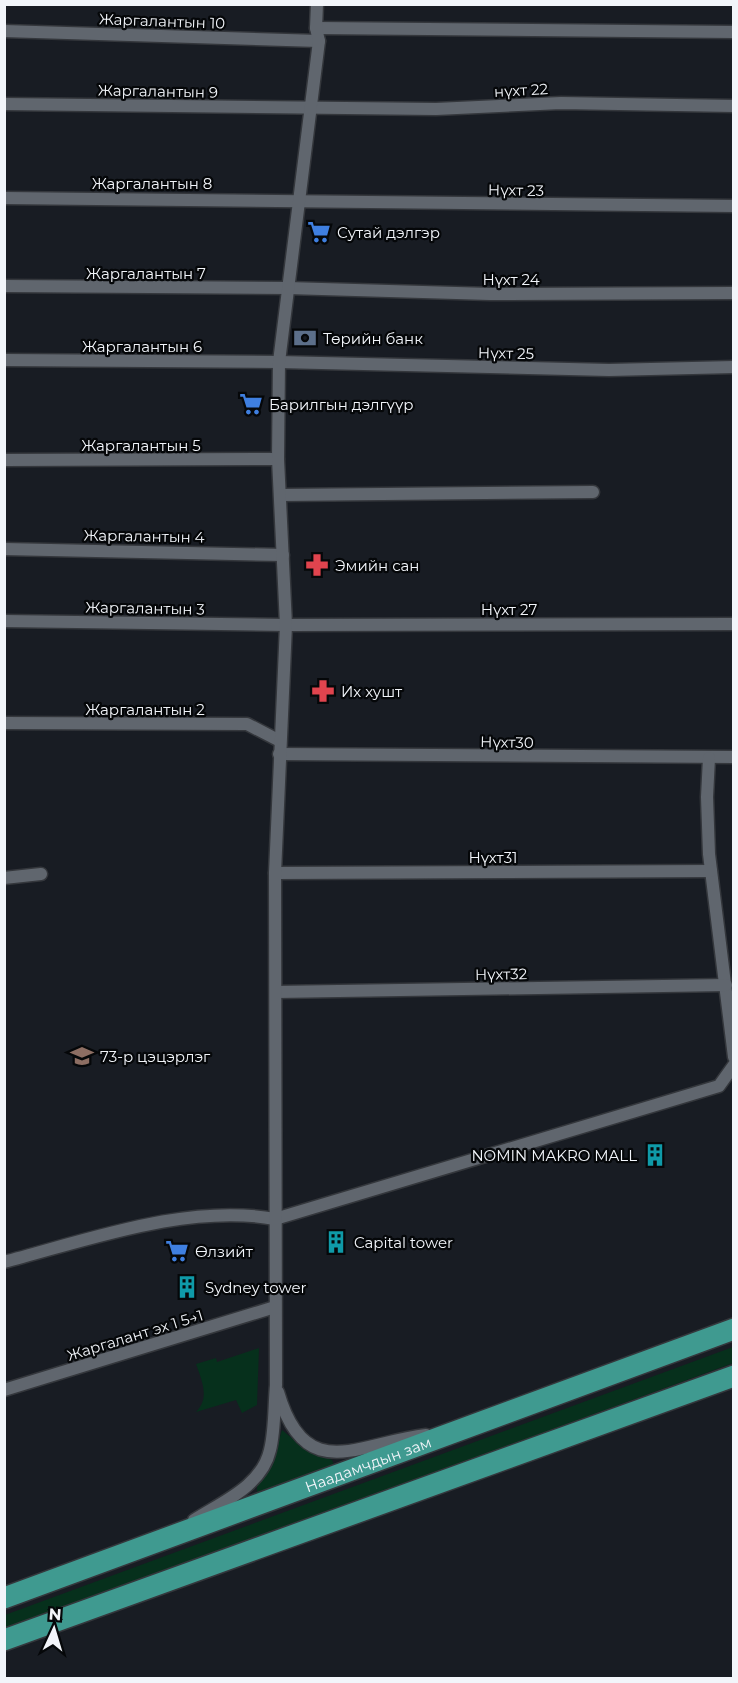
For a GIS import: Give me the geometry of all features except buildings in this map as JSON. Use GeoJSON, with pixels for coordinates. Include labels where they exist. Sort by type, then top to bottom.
{"type":"FeatureCollection","features":[{"type":"Feature","properties":{"kind":"highway","name":"Наадамчдын зам"},"geometry":{"type":"LineString","coordinates":[[4,1598],[734,1329]]}},
{"type":"Feature","properties":{"kind":"highway"},"geometry":{"type":"LineString","coordinates":[[4,1640],[734,1376]]}},
{"type":"Feature","properties":{"kind":"street"},"geometry":{"type":"LineString","coordinates":[[160,1542],[245,1489],[264,1468],[271,1450],[276,1385],[275,873],[286,625],[278,459],[279,362],[310,107],[317,34],[317,4]]}},
{"type":"Feature","properties":{"kind":"street","name":"Жаргалантын 10"},"geometry":{"type":"LineString","coordinates":[[4,31],[317,34],[734,32]]}},
{"type":"Feature","properties":{"kind":"street","name":"нүхт 22"},"geometry":{"type":"LineString","coordinates":[[310,107],[436,109],[561,103],[734,106]]}},
{"type":"Feature","properties":{"kind":"street","name":"Жаргалантын 9"},"geometry":{"type":"LineString","coordinates":[[4,104],[310,107]]}},
{"type":"Feature","properties":{"kind":"street","name":"Жаргалантын 8"},"geometry":{"type":"LineString","coordinates":[[4,198],[299,199]]}},
{"type":"Feature","properties":{"kind":"street","name":"Нүхт 23"},"geometry":{"type":"LineString","coordinates":[[299,199],[496,205],[734,206]]}},
{"type":"Feature","properties":{"kind":"street","name":"Жаргалантын 7"},"geometry":{"type":"LineString","coordinates":[[4,286],[288,288]]}},
{"type":"Feature","properties":{"kind":"street","name":"Нүхт 24"},"geometry":{"type":"LineString","coordinates":[[288,288],[490,294],[734,292]]}},
{"type":"Feature","properties":{"kind":"street","name":"Жаргалантын 6"},"geometry":{"type":"LineString","coordinates":[[4,360],[279,362]]}},
{"type":"Feature","properties":{"kind":"street","name":"Нүхт 25"},"geometry":{"type":"LineString","coordinates":[[279,362],[609,370],[734,367]]}},
{"type":"Feature","properties":{"kind":"street","name":"Жаргалантын 5"},"geometry":{"type":"LineString","coordinates":[[4,460],[278,459]]}},
{"type":"Feature","properties":{"kind":"street"},"geometry":{"type":"LineString","coordinates":[[281,495],[593,492]]}},
{"type":"Feature","properties":{"kind":"street","name":"Жаргалантын 4"},"geometry":{"type":"LineString","coordinates":[[4,549],[283,555]]}},
{"type":"Feature","properties":{"kind":"street","name":"Жаргалантын 3"},"geometry":{"type":"LineString","coordinates":[[4,621],[286,625]]}},
{"type":"Feature","properties":{"kind":"street","name":"Нүхт 27"},"geometry":{"type":"LineString","coordinates":[[286,625],[734,624]]}},
{"type":"Feature","properties":{"kind":"street","name":"Жаргалантын 2"},"geometry":{"type":"LineString","coordinates":[[4,723],[247,724],[280,748]]}},
{"type":"Feature","properties":{"kind":"street","name":"Нүхт30"},"geometry":{"type":"LineString","coordinates":[[280,748],[734,757]]}},
{"type":"Feature","properties":{"kind":"street"},"geometry":{"type":"LineString","coordinates":[[709,758],[706,797],[711,871],[734,1057]]}},
{"type":"Feature","properties":{"kind":"street","name":"Нүхт31"},"geometry":{"type":"LineString","coordinates":[[275,873],[711,871]]}},
{"type":"Feature","properties":{"kind":"street"},"geometry":{"type":"LineString","coordinates":[[4,878],[41,874]]}},
{"type":"Feature","properties":{"kind":"street","name":"Нүхт32"},"geometry":{"type":"LineString","coordinates":[[276,992],[726,985]]}},
{"type":"Feature","properties":{"kind":"street"},"geometry":{"type":"LineString","coordinates":[[4,1262],[175,1220],[250,1215],[275,1219],[719,1086],[734,1065]]}},
{"type":"Feature","properties":{"kind":"street","name":"Жаргалант эх 1 5→1"},"geometry":{"type":"LineString","coordinates":[[4,1390],[275,1307]]}},
{"type":"Feature","properties":{"kind":"street"},"geometry":{"type":"LineString","coordinates":[[276,1385],[284,1412],[301,1439],[331,1453],[356,1452],[403,1438],[462,1431]]}},
{"type":"Feature","properties":{"kind":"green space"},"geometry":{"type":"Polygon","coordinates":[[[733,1347],[733,1363],[5,1631],[5,1615],[733,1347]]]}},
{"type":"Feature","properties":{"kind":"green space"},"geometry":{"type":"Polygon","coordinates":[[[259,1348],[257,1405],[242,1413],[236,1400],[196,1412],[203,1401],[204,1389],[196,1364],[216,1358],[217,1362],[259,1348]]]}},
{"type":"Feature","properties":{"kind":"green space"},"geometry":{"type":"Polygon","coordinates":[[[282,1430],[305,1449],[332,1460],[334,1465],[257,1493],[257,1487],[275,1454],[282,1430]]]}},
{"type":"Feature","properties":{"kind":"place","name":"Сутай дэлгэр"},"geometry":{"type":"Point","coordinates":[319,232]}},
{"type":"Feature","properties":{"kind":"place","name":"Төрийн банк"},"geometry":{"type":"Point","coordinates":[305,338]}},
{"type":"Feature","properties":{"kind":"place","name":"Барилгын дэлгүүр"},"geometry":{"type":"Point","coordinates":[251,404]}},
{"type":"Feature","properties":{"kind":"place","name":"Эмийн сан"},"geometry":{"type":"Point","coordinates":[317,565]}},
{"type":"Feature","properties":{"kind":"place","name":"Их хушт"},"geometry":{"type":"Point","coordinates":[323,691]}},
{"type":"Feature","properties":{"kind":"place","name":"73-р цэцэрлэг"},"geometry":{"type":"Point","coordinates":[82,1056]}},
{"type":"Feature","properties":{"kind":"place","name":"NOMIN MAKRO MALL"},"geometry":{"type":"Point","coordinates":[655,1155]}},
{"type":"Feature","properties":{"kind":"place","name":"Capital tower"},"geometry":{"type":"Point","coordinates":[336,1242]}},
{"type":"Feature","properties":{"kind":"place","name":"Өлзийт"},"geometry":{"type":"Point","coordinates":[177,1251]}},
{"type":"Feature","properties":{"kind":"place","name":"Sydney tower"},"geometry":{"type":"Point","coordinates":[187,1287]}}]}
